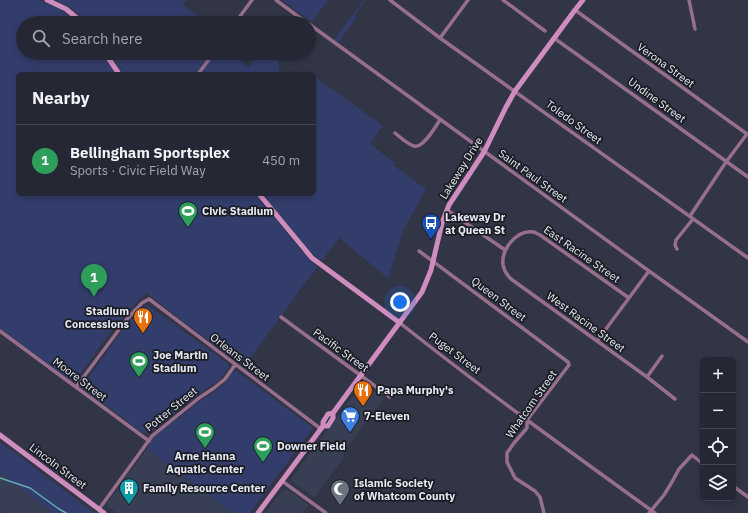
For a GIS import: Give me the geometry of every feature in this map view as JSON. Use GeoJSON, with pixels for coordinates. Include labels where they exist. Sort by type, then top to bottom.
{"type":"FeatureCollection","features":[{"type":"Feature","properties":{"kind":"main road"},"geometry":{"type":"LineString","coordinates":[[47,0],[66,9],[74,16]]}},
{"type":"Feature","properties":{"kind":"main road","name":"Lakeway Drive"},"geometry":{"type":"LineString","coordinates":[[258,513],[322,428],[323,422],[328,414],[333,413],[423,291],[434,262],[442,223],[450,203],[484,152],[515,91],[583,0]]}},
{"type":"Feature","properties":{"kind":"main road"},"geometry":{"type":"LineString","coordinates":[[110,60],[118,72]]}},
{"type":"Feature","properties":{"kind":"main road","name":"Puget Street"},"geometry":{"type":"LineString","coordinates":[[261,196],[312,258],[400,323]]}},
{"type":"Feature","properties":{"kind":"main road","name":"Lincoln Street"},"geometry":{"type":"LineString","coordinates":[[0,435],[99,512]]}},
{"type":"Feature","properties":{"kind":"street"},"geometry":{"type":"LineString","coordinates":[[240,16],[252,0]]}},
{"type":"Feature","properties":{"kind":"street","name":"Saint Paul Street"},"geometry":{"type":"LineString","coordinates":[[276,0],[297,16]]}},
{"type":"Feature","properties":{"kind":"street","name":"Toledo Street"},"geometry":{"type":"LineString","coordinates":[[390,0],[440,38],[748,258]]}},
{"type":"Feature","properties":{"kind":"street"},"geometry":{"type":"LineString","coordinates":[[440,38],[468,0]]}},
{"type":"Feature","properties":{"kind":"street"},"geometry":{"type":"LineString","coordinates":[[503,0],[546,31]]}},
{"type":"Feature","properties":{"kind":"street"},"geometry":{"type":"LineString","coordinates":[[689,0],[695,29]]}},
{"type":"Feature","properties":{"kind":"street","name":"Verona Street"},"geometry":{"type":"LineString","coordinates":[[575,10],[748,134]]}},
{"type":"Feature","properties":{"kind":"street","name":"Saint Paul Street"},"geometry":{"type":"LineString","coordinates":[[316,30],[748,342]]}},
{"type":"Feature","properties":{"kind":"street","name":"Undine Street"},"geometry":{"type":"LineString","coordinates":[[554,38],[748,177]]}},
{"type":"Feature","properties":{"kind":"street"},"geometry":{"type":"LineString","coordinates":[[200,72],[209,60]]}},
{"type":"Feature","properties":{"kind":"street"},"geometry":{"type":"LineString","coordinates":[[395,133],[412,146],[416,147],[422,145],[440,120]]}},
{"type":"Feature","properties":{"kind":"street"},"geometry":{"type":"LineString","coordinates":[[677,249],[675,245],[676,240],[692,218],[726,162],[748,134]]}},
{"type":"Feature","properties":{"kind":"street"},"geometry":{"type":"LineString","coordinates":[[447,210],[505,250]]}},
{"type":"Feature","properties":{"kind":"street","name":"East Racine Street"},"geometry":{"type":"LineString","coordinates":[[505,250],[520,234],[534,232],[629,298]]}},
{"type":"Feature","properties":{"kind":"street","name":"West Racine Street"},"geometry":{"type":"LineString","coordinates":[[505,250],[503,266],[506,274],[511,279],[647,377],[675,399]]}},
{"type":"Feature","properties":{"kind":"street","name":"Queen Street"},"geometry":{"type":"LineString","coordinates":[[419,251],[568,362]]}},
{"type":"Feature","properties":{"kind":"street"},"geometry":{"type":"LineString","coordinates":[[597,341],[648,271]]}},
{"type":"Feature","properties":{"kind":"street","name":"Orleans Street"},"geometry":{"type":"LineString","coordinates":[[76,387],[127,319],[142,303],[149,300],[322,428]]}},
{"type":"Feature","properties":{"kind":"street","name":"Pacific Street"},"geometry":{"type":"LineString","coordinates":[[281,317],[390,397]]}},
{"type":"Feature","properties":{"kind":"street","name":"Puget Street"},"geometry":{"type":"LineString","coordinates":[[400,323],[650,512],[655,513]]}},
{"type":"Feature","properties":{"kind":"street","name":"Moore Street"},"geometry":{"type":"LineString","coordinates":[[0,331],[149,441]]}},
{"type":"Feature","properties":{"kind":"street"},"geometry":{"type":"LineString","coordinates":[[647,377],[662,356]]}},
{"type":"Feature","properties":{"kind":"street","name":"Whatcom Street"},"geometry":{"type":"LineString","coordinates":[[544,513],[540,497],[535,491],[515,478],[507,462],[508,453],[514,443],[527,428],[527,420],[569,365],[568,362]]}},
{"type":"Feature","properties":{"kind":"street","name":"Potter Street"},"geometry":{"type":"LineString","coordinates":[[99,512],[152,436],[225,379],[235,365]]}},
{"type":"Feature","properties":{"kind":"street"},"geometry":{"type":"LineString","coordinates":[[650,512],[664,495],[679,469],[692,456],[700,462]]}},
{"type":"Feature","properties":{"kind":"street"},"geometry":{"type":"LineString","coordinates":[[282,481],[326,513]]}},
{"type":"Feature","properties":{"kind":"street"},"geometry":{"type":"LineString","coordinates":[[736,488],[748,497]]}},
{"type":"Feature","properties":{"kind":"shaded area"},"geometry":{"type":"Polygon","coordinates":[[[0,0],[39,0],[60,9],[69,16],[16,16],[16,60],[106,60],[114,72],[16,72],[16,196],[257,196],[299,248],[317,267],[245,365],[233,359],[147,293],[127,312],[74,381],[71,381],[0,328],[0,0]]]}},
{"type":"Feature","properties":{"kind":"shaded area"},"geometry":{"type":"Polygon","coordinates":[[[56,0],[186,0],[183,5],[198,16],[80,16],[75,11],[56,0]]]}},
{"type":"Feature","properties":{"kind":"shaded area"},"geometry":{"type":"Polygon","coordinates":[[[282,0],[328,0],[316,16],[304,16],[282,0]]]}},
{"type":"Feature","properties":{"kind":"shaded area"},"geometry":{"type":"Polygon","coordinates":[[[364,0],[366,0],[355,15],[357,17],[338,43],[334,40],[364,0]]]}},
{"type":"Feature","properties":{"kind":"shaded area"},"geometry":{"type":"Polygon","coordinates":[[[114,60],[239,60],[249,67],[254,60],[278,60],[279,70],[282,72],[122,72],[114,60]]]}},
{"type":"Feature","properties":{"kind":"shaded area"},"geometry":{"type":"Polygon","coordinates":[[[316,77],[383,126],[370,144],[395,163],[393,165],[426,189],[403,231],[388,278],[339,238],[322,261],[306,247],[265,196],[316,196],[316,77]]]}},
{"type":"Feature","properties":{"kind":"shaded area","name":"Joe Martin Stadium"},"geometry":{"type":"Polygon","coordinates":[[[146,305],[227,363],[229,367],[219,380],[153,430],[143,433],[86,391],[84,385],[127,324],[146,305]]]}},
{"type":"Feature","properties":{"kind":"shaded area"},"geometry":{"type":"Polygon","coordinates":[[[235,371],[313,428],[250,513],[232,513],[147,449],[152,438],[221,387],[235,371]]]}},
{"type":"Feature","properties":{"kind":"shaded area"},"geometry":{"type":"Polygon","coordinates":[[[362,384],[384,398],[345,450],[343,459],[314,498],[299,486],[294,484],[292,478],[362,384]]]}},
{"type":"Feature","properties":{"kind":"shaded area"},"geometry":{"type":"Polygon","coordinates":[[[0,442],[96,513],[4,513],[0,510],[0,442]]]}},
{"type":"Feature","properties":{"kind":"shaded area"},"geometry":{"type":"Polygon","coordinates":[[[0,442],[90,510],[90,513],[54,513],[0,473],[0,442]]]}},
{"type":"Feature","properties":{"kind":"shaded area"},"geometry":{"type":"Polygon","coordinates":[[[147,449],[232,513],[116,513],[106,505],[147,449]]]}},
{"type":"Feature","properties":{"kind":"shaded area"},"geometry":{"type":"Polygon","coordinates":[[[285,490],[290,491],[309,505],[303,513],[265,513],[281,492],[285,490]]]}},
{"type":"Feature","properties":{"kind":"waterway"},"geometry":{"type":"LineString","coordinates":[[0,478],[30,488],[66,513]]}},
{"type":"Feature","properties":{"kind":"place","name":"Civic Stadium"},"geometry":{"type":"Point","coordinates":[188,228]}},
{"type":"Feature","properties":{"kind":"place","name":"Lakeway Dr at Queen St"},"geometry":{"type":"Point","coordinates":[431,240]}},
{"type":"Feature","properties":{"kind":"place","name":"Bellingham Sportsplex"},"geometry":{"type":"Point","coordinates":[94,297]}},
{"type":"Feature","properties":{"kind":"place","name":"Stadium Concessions"},"geometry":{"type":"Point","coordinates":[143,334]}},
{"type":"Feature","properties":{"kind":"place","name":"Joe Martin Stadium"},"geometry":{"type":"Point","coordinates":[139,378]}},
{"type":"Feature","properties":{"kind":"place","name":"Papa Murphy's"},"geometry":{"type":"Point","coordinates":[363,407]}},
{"type":"Feature","properties":{"kind":"place","name":"7-Eleven"},"geometry":{"type":"Point","coordinates":[350,433]}},
{"type":"Feature","properties":{"kind":"place","name":"Arne Hanna Aquatic Center"},"geometry":{"type":"Point","coordinates":[205,449]}},
{"type":"Feature","properties":{"kind":"place","name":"Downer Field"},"geometry":{"type":"Point","coordinates":[263,463]}},
{"type":"Feature","properties":{"kind":"place","name":"Family Resource Center"},"geometry":{"type":"Point","coordinates":[129,505]}},
{"type":"Feature","properties":{"kind":"place","name":"Islamic Society of Whatcom County"},"geometry":{"type":"Point","coordinates":[340,506]}}]}
